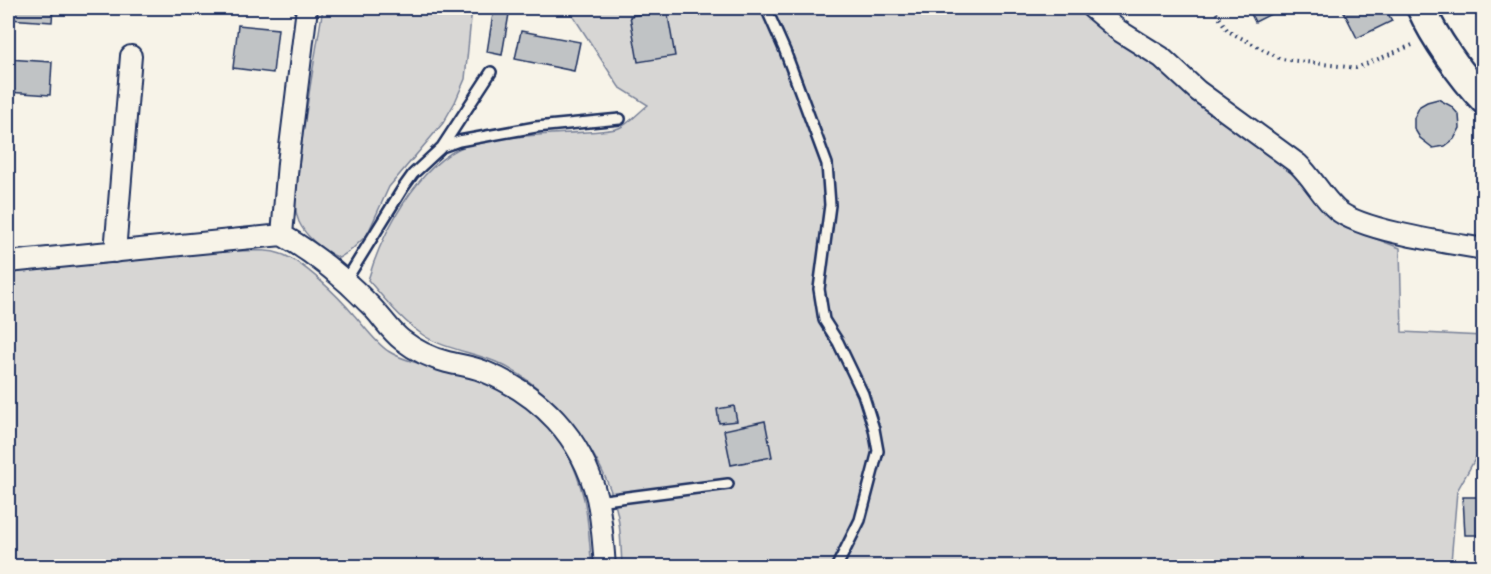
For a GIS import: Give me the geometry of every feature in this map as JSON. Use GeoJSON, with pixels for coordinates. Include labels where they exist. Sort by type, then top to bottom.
{"type":"FeatureCollection","features":[{"type":"Feature","properties":{"kind":"street"},"geometry":{"type":"LineString","coordinates":[[282,235],[288,163],[307,8]]}},
{"type":"Feature","properties":{"kind":"street"},"geometry":{"type":"LineString","coordinates":[[1092,8],[1118,30],[1161,57],[1198,91],[1298,164],[1308,173],[1336,210],[1349,218],[1407,235],[1484,249]]}},
{"type":"Feature","properties":{"kind":"street"},"geometry":{"type":"LineString","coordinates":[[1421,8],[1436,35],[1473,89],[1484,100]]}},
{"type":"Feature","properties":{"kind":"street"},"geometry":{"type":"LineString","coordinates":[[115,252],[131,56]]}},
{"type":"Feature","properties":{"kind":"street"},"geometry":{"type":"LineString","coordinates":[[8,262],[282,235],[301,247],[368,302],[401,339],[424,354],[444,362],[480,370],[530,396],[551,415],[570,437],[592,480],[597,501],[605,567]]}},
{"type":"Feature","properties":{"kind":"lane"},"geometry":{"type":"LineString","coordinates":[[766,8],[785,51],[827,164],[830,205],[819,289],[824,320],[838,342],[863,394],[878,451],[860,520],[837,567]]}},
{"type":"Feature","properties":{"kind":"lane"},"geometry":{"type":"LineString","coordinates":[[345,282],[403,188],[413,174],[442,147],[491,72]]}},
{"type":"Feature","properties":{"kind":"lane"},"geometry":{"type":"LineString","coordinates":[[442,147],[483,135],[620,119]]}},
{"type":"Feature","properties":{"kind":"lane"},"geometry":{"type":"LineString","coordinates":[[597,501],[728,484]]}},
{"type":"Feature","properties":{"kind":"path"},"geometry":{"type":"LineString","coordinates":[[1214,8],[1228,31],[1281,59],[1356,68],[1421,41]]}},
{"type":"Feature","properties":{"kind":"shaded area"},"geometry":{"type":"Polygon","coordinates":[[[323,8],[472,8],[465,79],[455,102],[443,123],[389,187],[367,235],[339,258],[321,248],[306,234],[299,222],[296,206],[305,120],[323,8]]]}},
{"type":"Feature","properties":{"kind":"shaded area"},"geometry":{"type":"Polygon","coordinates":[[[568,8],[1083,8],[1151,56],[1301,175],[1316,200],[1348,228],[1400,248],[1402,332],[1483,336],[1483,445],[1457,491],[1451,562],[1483,564],[1483,566],[622,566],[617,512],[610,490],[587,445],[555,404],[536,387],[496,362],[430,340],[401,316],[368,280],[382,243],[404,203],[417,184],[448,155],[465,146],[495,139],[619,128],[648,105],[619,87],[568,8]]]}},
{"type":"Feature","properties":{"kind":"shaded area"},"geometry":{"type":"Polygon","coordinates":[[[236,251],[270,251],[290,258],[330,290],[374,339],[396,356],[493,384],[530,407],[558,437],[569,455],[586,507],[592,566],[8,566],[8,273],[109,260],[236,251]]]}},
{"type":"Feature","properties":{"kind":"building"},"geometry":{"type":"Polygon","coordinates":[[[8,8],[53,8],[52,22],[8,19],[8,8]]]}},
{"type":"Feature","properties":{"kind":"building"},"geometry":{"type":"Polygon","coordinates":[[[494,8],[510,8],[502,55],[487,52],[494,8]]]}},
{"type":"Feature","properties":{"kind":"building"},"geometry":{"type":"Polygon","coordinates":[[[1248,8],[1283,8],[1255,22],[1248,8]]]}},
{"type":"Feature","properties":{"kind":"building"},"geometry":{"type":"Polygon","coordinates":[[[1342,8],[1385,8],[1392,21],[1357,38],[1342,8]]]}},
{"type":"Feature","properties":{"kind":"building"},"geometry":{"type":"Polygon","coordinates":[[[667,10],[675,56],[638,62],[630,16],[667,10]]]}},
{"type":"Feature","properties":{"kind":"building"},"geometry":{"type":"Polygon","coordinates":[[[238,25],[278,29],[273,73],[233,68],[238,25]]]}},
{"type":"Feature","properties":{"kind":"building"},"geometry":{"type":"Polygon","coordinates":[[[521,31],[580,42],[574,71],[515,59],[521,31]]]}},
{"type":"Feature","properties":{"kind":"building"},"geometry":{"type":"Polygon","coordinates":[[[8,59],[52,62],[50,95],[8,92],[8,59]]]}},
{"type":"Feature","properties":{"kind":"building"},"geometry":{"type":"Polygon","coordinates":[[[1438,99],[1451,106],[1459,115],[1460,128],[1454,139],[1445,146],[1433,148],[1420,138],[1414,128],[1414,118],[1420,106],[1438,99]]]}},
{"type":"Feature","properties":{"kind":"building"},"geometry":{"type":"Polygon","coordinates":[[[734,406],[737,421],[719,423],[717,409],[734,406]]]}},
{"type":"Feature","properties":{"kind":"building"},"geometry":{"type":"Polygon","coordinates":[[[765,421],[772,457],[731,465],[724,430],[765,421]]]}},
{"type":"Feature","properties":{"kind":"building"},"geometry":{"type":"Polygon","coordinates":[[[1463,497],[1484,497],[1484,535],[1465,535],[1463,497]]]}}]}
